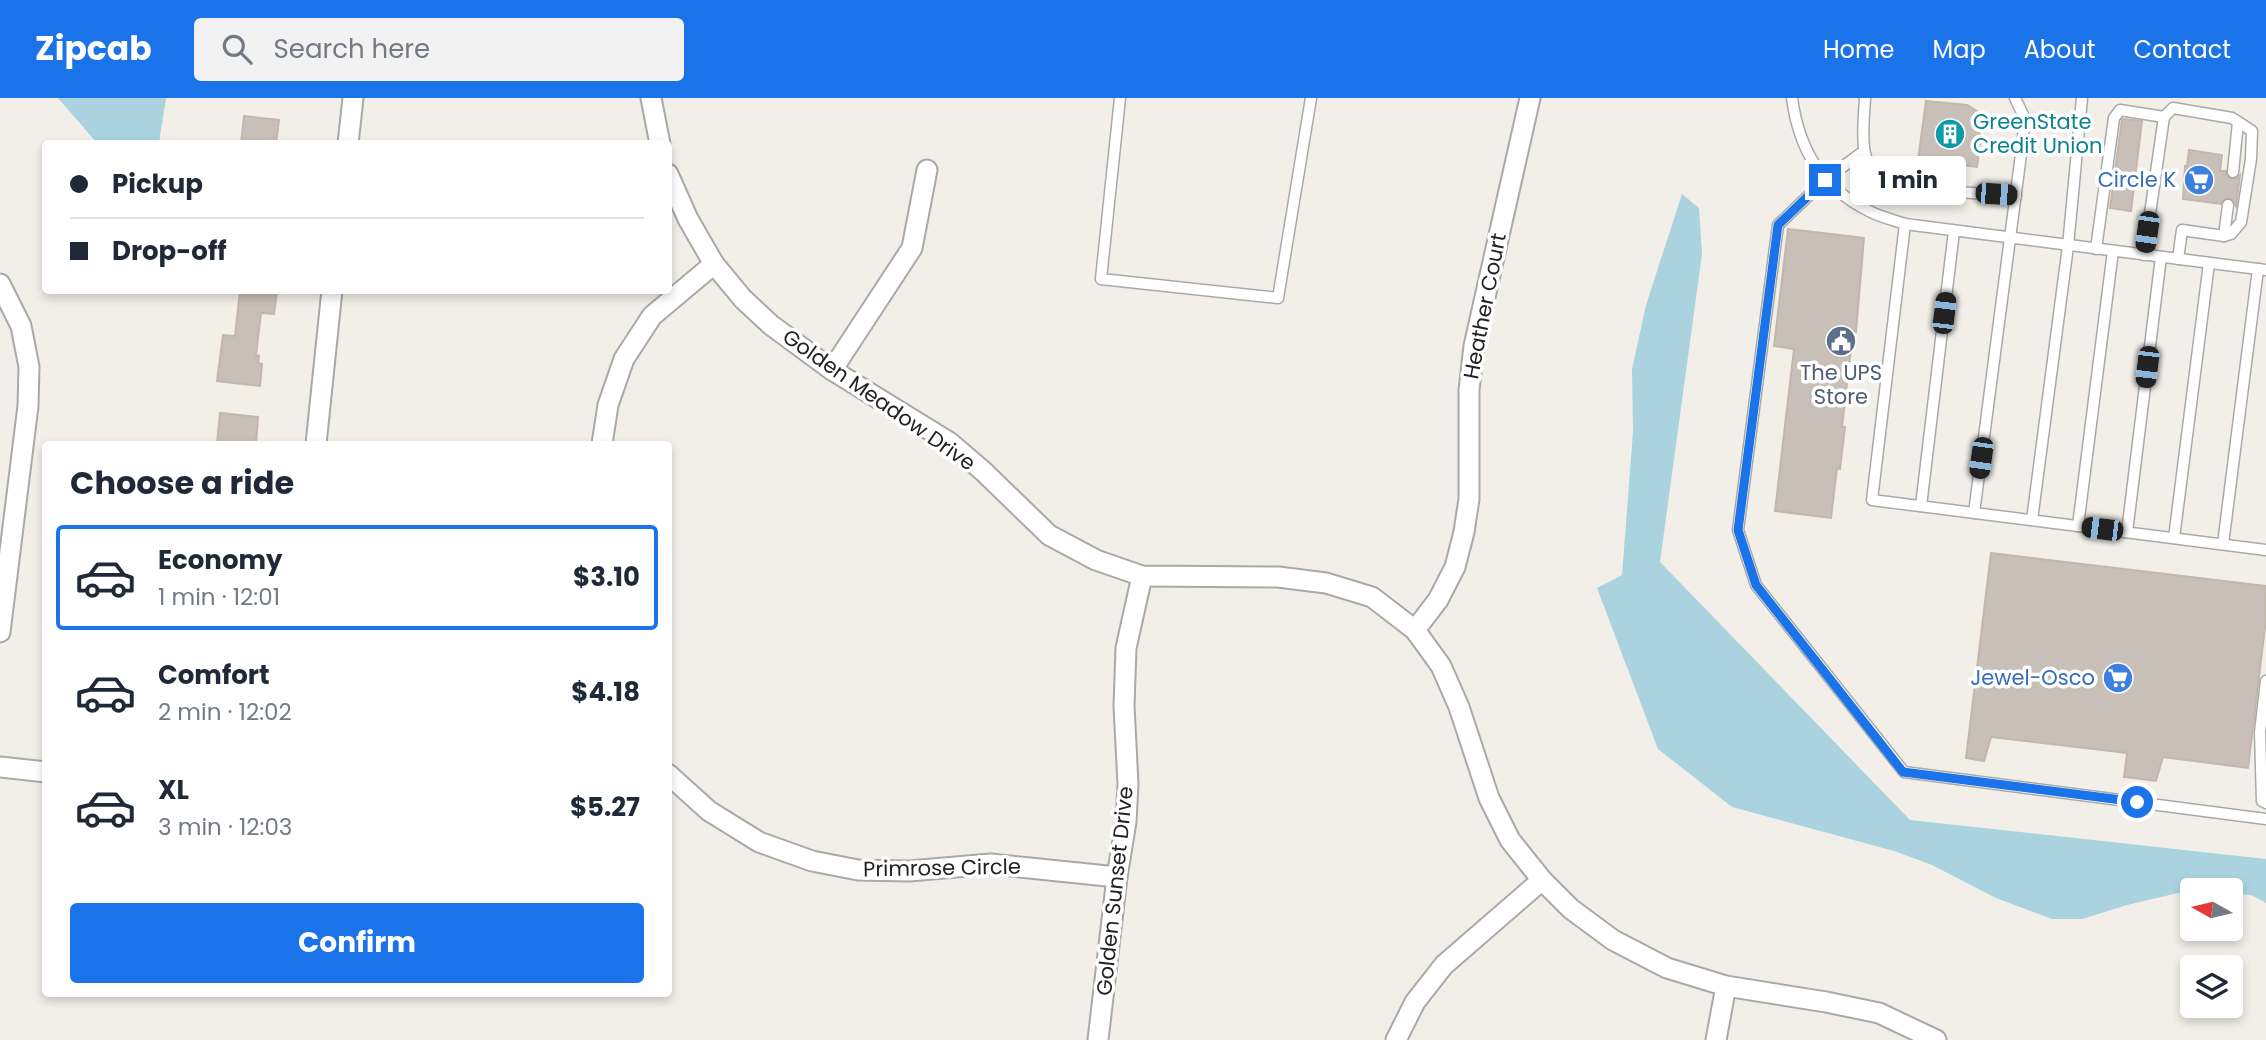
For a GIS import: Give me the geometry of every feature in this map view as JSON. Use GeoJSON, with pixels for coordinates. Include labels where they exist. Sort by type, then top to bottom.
{"type":"FeatureCollection","features":[{"type":"Feature","properties":{"kind":"street"},"geometry":{"type":"LineString","coordinates":[[348,140],[352,98]]}},
{"type":"Feature","properties":{"kind":"street"},"geometry":{"type":"LineString","coordinates":[[651,98],[659,140]]}},
{"type":"Feature","properties":{"kind":"street","name":"Heather Court"},"geometry":{"type":"LineString","coordinates":[[1415,630],[1438,600],[1455,567],[1464,532],[1469,499],[1469,390],[1474,346],[1530,98]]}},
{"type":"Feature","properties":{"kind":"street"},"geometry":{"type":"LineString","coordinates":[[832,370],[912,248],[927,170]]}},
{"type":"Feature","properties":{"kind":"street","name":"Golden Meadow Drive"},"geometry":{"type":"LineString","coordinates":[[672,183],[688,219],[714,264],[743,299],[771,325],[832,370],[949,442],[1049,535],[1096,560],[1142,576],[1278,577],[1326,583],[1372,597],[1415,630],[1441,666],[1459,707],[1489,798],[1510,840],[1542,880],[1572,909],[1613,940],[1667,968],[1726,986],[1878,1013],[1936,1040]]}},
{"type":"Feature","properties":{"kind":"street"},"geometry":{"type":"LineString","coordinates":[[602,441],[608,404],[624,359],[652,316],[714,264]]}},
{"type":"Feature","properties":{"kind":"street"},"geometry":{"type":"LineString","coordinates":[[0,284],[21,326],[29,366],[28,406],[0,632]]}},
{"type":"Feature","properties":{"kind":"street"},"geometry":{"type":"LineString","coordinates":[[316,441],[332,294]]}},
{"type":"Feature","properties":{"kind":"street","name":"Golden Sunset Drive"},"geometry":{"type":"LineString","coordinates":[[1098,1040],[1116,877],[1126,822],[1126,648],[1142,576]]}},
{"type":"Feature","properties":{"kind":"street"},"geometry":{"type":"LineString","coordinates":[[0,767],[42,772]]}},
{"type":"Feature","properties":{"kind":"street","name":"Primrose Circle"},"geometry":{"type":"LineString","coordinates":[[672,778],[709,811],[759,842],[812,861],[858,870],[909,871],[991,864],[1116,877]]}},
{"type":"Feature","properties":{"kind":"street"},"geometry":{"type":"LineString","coordinates":[[1396,1040],[1415,1002],[1444,965],[1542,880]]}},
{"type":"Feature","properties":{"kind":"street"},"geometry":{"type":"LineString","coordinates":[[1716,1040],[1726,986]]}},
{"type":"Feature","properties":{"kind":"lane"},"geometry":{"type":"LineString","coordinates":[[1120,98],[1101,279],[1278,298],[1311,98]]}},
{"type":"Feature","properties":{"kind":"lane"},"geometry":{"type":"LineString","coordinates":[[1792,98],[1796,124],[1803,144],[1825,180],[1869,211],[1905,224],[2262,269],[2223,544]]}},
{"type":"Feature","properties":{"kind":"lane"},"geometry":{"type":"LineString","coordinates":[[1865,98],[1864,151],[1869,167],[1886,181],[1931,189]]}},
{"type":"Feature","properties":{"kind":"lane"},"geometry":{"type":"LineString","coordinates":[[1974,513],[2024,117],[2015,98]]}},
{"type":"Feature","properties":{"kind":"lane"},"geometry":{"type":"LineString","coordinates":[[2032,520],[2068,246],[2082,98]]}},
{"type":"Feature","properties":{"kind":"lane"},"geometry":{"type":"LineString","coordinates":[[2144,255],[2164,117],[2173,108],[2232,118],[2252,131],[2251,159],[2241,222],[2231,234],[2224,236],[2182,230],[2178,259]]}},
{"type":"Feature","properties":{"kind":"lane"},"geometry":{"type":"LineString","coordinates":[[2096,249],[2114,117],[2120,110],[2164,117]]}},
{"type":"Feature","properties":{"kind":"lane"},"geometry":{"type":"LineString","coordinates":[[2233,172],[2238,122]]}},
{"type":"Feature","properties":{"kind":"lane"},"geometry":{"type":"LineString","coordinates":[[1864,151],[1825,180],[1778,225],[1738,530],[1756,585],[1903,772],[2266,819]]}},
{"type":"Feature","properties":{"kind":"lane"},"geometry":{"type":"LineString","coordinates":[[1958,192],[2016,196]]}},
{"type":"Feature","properties":{"kind":"lane"},"geometry":{"type":"LineString","coordinates":[[2224,236],[2228,205]]}},
{"type":"Feature","properties":{"kind":"lane"},"geometry":{"type":"LineString","coordinates":[[1905,224],[1872,500],[2266,550]]}},
{"type":"Feature","properties":{"kind":"lane"},"geometry":{"type":"LineString","coordinates":[[1921,506],[1954,231]]}},
{"type":"Feature","properties":{"kind":"lane"},"geometry":{"type":"LineString","coordinates":[[2078,526],[2113,251]]}},
{"type":"Feature","properties":{"kind":"lane"},"geometry":{"type":"LineString","coordinates":[[2127,532],[2161,257]]}},
{"type":"Feature","properties":{"kind":"lane"},"geometry":{"type":"LineString","coordinates":[[2174,538],[2209,263]]}},
{"type":"Feature","properties":{"kind":"lane"},"geometry":{"type":"LineString","coordinates":[[2266,681],[2260,732],[2262,801],[2266,803]]}},
{"type":"Feature","properties":{"kind":"water"},"geometry":{"type":"Polygon","coordinates":[[[58,98],[166,98],[159,140],[94,140],[58,98]]]}},
{"type":"Feature","properties":{"kind":"water"},"geometry":{"type":"Polygon","coordinates":[[[1682,194],[1699,208],[1702,254],[1660,562],[1910,820],[2266,859],[2266,903],[2244,894],[2244,878],[2180,878],[2180,893],[2082,919],[2052,919],[1996,898],[1932,865],[1894,851],[1732,807],[1658,749],[1597,588],[1622,575],[1633,432],[1632,369],[1646,305],[1682,194]]]}},
{"type":"Feature","properties":{"kind":"building","name":"GreenState Credit Union"},"geometry":{"type":"Polygon","coordinates":[[[1926,101],[1967,105],[1977,111],[1981,121],[1978,131],[1981,136],[1977,167],[1918,160],[1926,101]]]}},
{"type":"Feature","properties":{"kind":"building"},"geometry":{"type":"Polygon","coordinates":[[[244,116],[279,120],[276,140],[241,140],[244,116]]]}},
{"type":"Feature","properties":{"kind":"building"},"geometry":{"type":"Polygon","coordinates":[[[2122,119],[2142,121],[2131,211],[2110,208],[2122,119]]]}},
{"type":"Feature","properties":{"kind":"building"},"geometry":{"type":"Polygon","coordinates":[[[2189,150],[2222,155],[2220,171],[2226,171],[2227,176],[2232,179],[2240,175],[2236,206],[2233,200],[2228,198],[2221,204],[2183,199],[2189,150]]]}},
{"type":"Feature","properties":{"kind":"building"},"geometry":{"type":"Polygon","coordinates":[[[1788,229],[1864,238],[1856,332],[1853,331],[1842,427],[1845,427],[1831,518],[1775,511],[1794,349],[1774,346],[1788,229]]]}},
{"type":"Feature","properties":{"kind":"building"},"geometry":{"type":"Polygon","coordinates":[[[240,294],[277,294],[274,314],[261,313],[256,355],[259,356],[258,363],[262,364],[260,386],[217,381],[223,335],[235,336],[240,294]]]}},
{"type":"Feature","properties":{"kind":"building"},"geometry":{"type":"Polygon","coordinates":[[[220,413],[258,417],[256,441],[217,441],[220,413]]]}},
{"type":"Feature","properties":{"kind":"building","name":"Jewel-Osco"},"geometry":{"type":"Polygon","coordinates":[[[1991,553],[2266,586],[2266,619],[2248,768],[2163,757],[2156,781],[2124,777],[2127,753],[1991,737],[1984,761],[1966,758],[1991,553]]]}},
{"type":"Feature","properties":{"kind":"place","name":"GreenState Credit Union"},"geometry":{"type":"Point","coordinates":[1950,134]}},
{"type":"Feature","properties":{"kind":"place","name":"Circle K"},"geometry":{"type":"Point","coordinates":[2199,180]}},
{"type":"Feature","properties":{"kind":"place","name":"The UPS Store"},"geometry":{"type":"Point","coordinates":[1841,341]}},
{"type":"Feature","properties":{"kind":"place","name":"Jewel-Osco"},"geometry":{"type":"Point","coordinates":[2118,678]}},
{"type":"Feature","properties":{"kind":"route"},"geometry":{"type":"LineString","coordinates":[[1825,180],[1778,225],[1738,530],[1756,585],[1903,772],[2137,802]]}}]}
